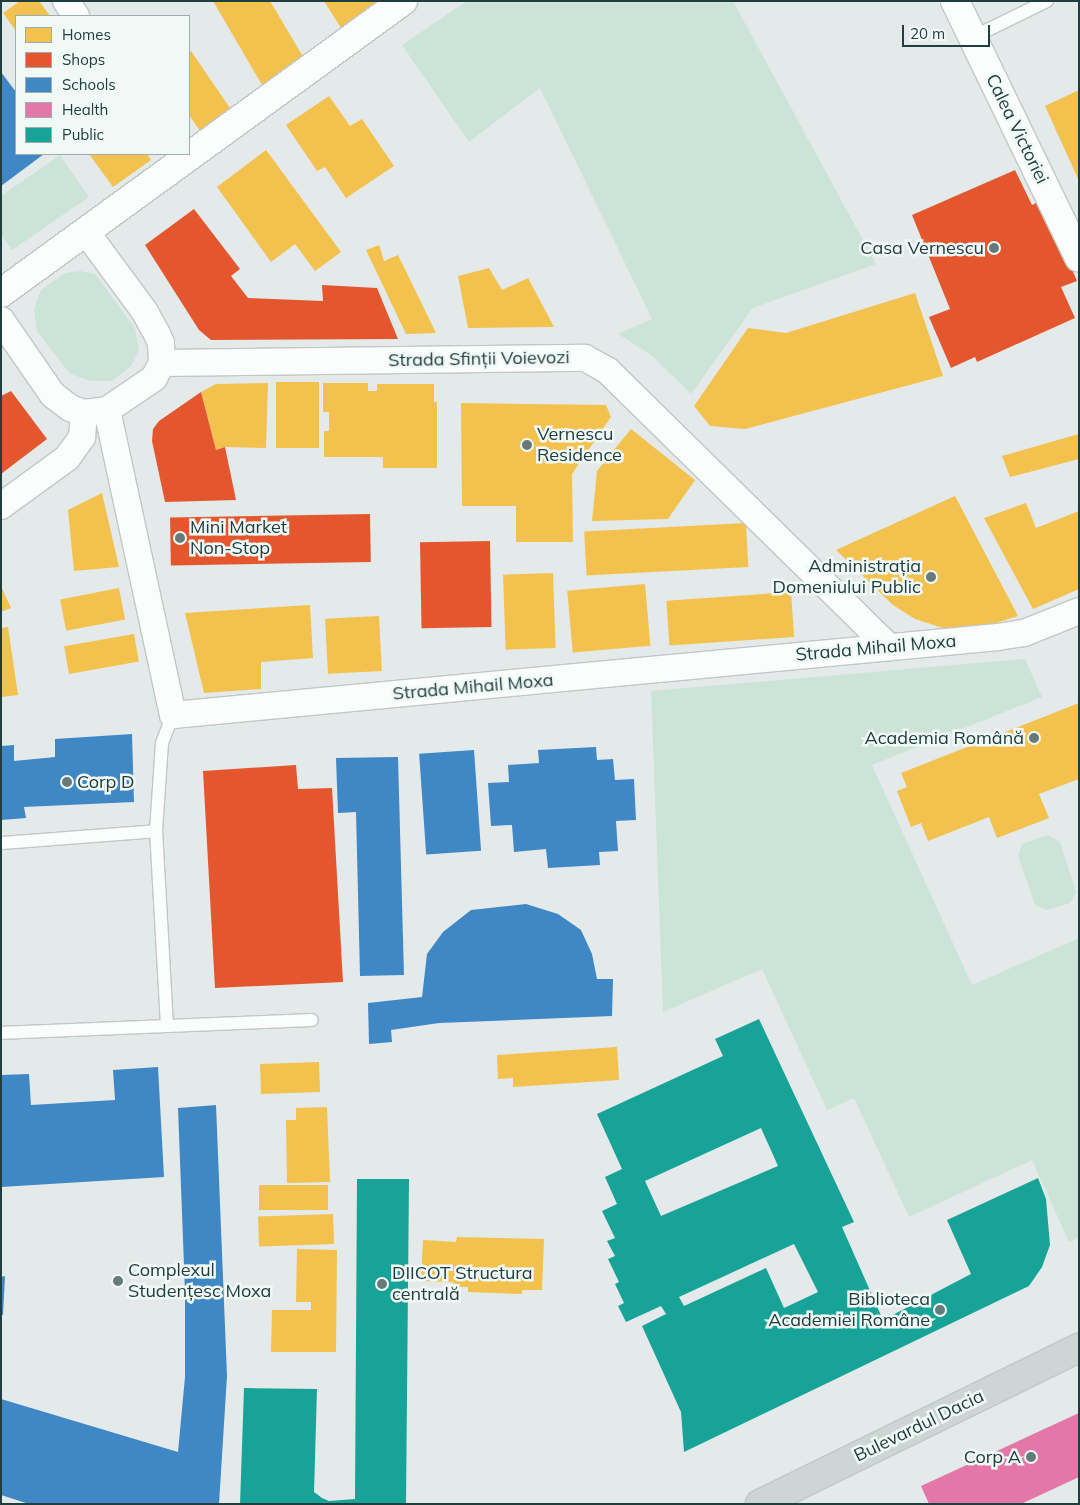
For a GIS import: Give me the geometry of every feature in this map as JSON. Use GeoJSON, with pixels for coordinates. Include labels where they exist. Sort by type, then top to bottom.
{"type":"FeatureCollection","features":[{"type":"Feature","properties":{"kind":"main road","name":"Bulevardul Dacia"},"geometry":{"type":"LineString","coordinates":[[760,1504],[1079,1348]]}},
{"type":"Feature","properties":{"kind":"street"},"geometry":{"type":"LineString","coordinates":[[66,1],[75,15]]}},
{"type":"Feature","properties":{"kind":"street"},"geometry":{"type":"LineString","coordinates":[[190,149],[403,1]]}},
{"type":"Feature","properties":{"kind":"street","name":"Calea Victoriei"},"geometry":{"type":"LineString","coordinates":[[955,1],[1079,258]]}},
{"type":"Feature","properties":{"kind":"street"},"geometry":{"type":"LineString","coordinates":[[1,293],[86,232],[177,158]]}},
{"type":"Feature","properties":{"kind":"street"},"geometry":{"type":"LineString","coordinates":[[1,506],[67,458],[82,437],[96,411],[154,378],[162,363],[161,343],[145,312],[86,232]]}},
{"type":"Feature","properties":{"kind":"street"},"geometry":{"type":"LineString","coordinates":[[1,320],[53,395],[61,403],[96,411]]}},
{"type":"Feature","properties":{"kind":"street","name":"Strada Sfinții Voievozi"},"geometry":{"type":"LineString","coordinates":[[162,363],[585,358],[608,371],[889,647]]}},
{"type":"Feature","properties":{"kind":"street"},"geometry":{"type":"LineString","coordinates":[[96,411],[173,715]]}},
{"type":"Feature","properties":{"kind":"street","name":"Strada Mihail Moxa"},"geometry":{"type":"LineString","coordinates":[[173,715],[1024,633],[1079,611]]}},
{"type":"Feature","properties":{"kind":"lane"},"geometry":{"type":"LineString","coordinates":[[973,37],[1046,1]]}},
{"type":"Feature","properties":{"kind":"lane"},"geometry":{"type":"LineString","coordinates":[[167,1026],[156,831],[162,743],[173,715]]}},
{"type":"Feature","properties":{"kind":"lane"},"geometry":{"type":"LineString","coordinates":[[1,843],[156,831]]}},
{"type":"Feature","properties":{"kind":"lane"},"geometry":{"type":"LineString","coordinates":[[1,1033],[312,1020]]}},
{"type":"Feature","properties":{"kind":"green space"},"geometry":{"type":"Polygon","coordinates":[[[467,1],[733,1],[876,264],[753,308],[691,394],[651,355],[618,334],[652,319],[540,88],[469,142],[402,45],[467,1]]]}},
{"type":"Feature","properties":{"kind":"green space"},"geometry":{"type":"Polygon","coordinates":[[[60,155],[89,197],[12,250],[1,235],[1,196],[60,155]]]}},
{"type":"Feature","properties":{"kind":"green space"},"geometry":{"type":"Polygon","coordinates":[[[80,271],[95,274],[135,328],[139,350],[131,366],[112,381],[91,381],[70,374],[37,331],[34,309],[41,290],[65,273],[80,271]]]}},
{"type":"Feature","properties":{"kind":"green space"},"geometry":{"type":"Polygon","coordinates":[[[1025,659],[1042,697],[872,765],[972,985],[1079,938],[1079,1238],[1069,1242],[1032,1160],[909,1217],[854,1098],[827,1110],[762,969],[663,1012],[651,691],[1025,659]]]}},
{"type":"Feature","properties":{"kind":"green space"},"geometry":{"type":"Polygon","coordinates":[[[1048,835],[1060,842],[1076,892],[1070,903],[1047,910],[1035,905],[1018,856],[1022,844],[1048,835]]]}},
{"type":"Feature","properties":{"kind":"building: Homes"},"geometry":{"type":"Polygon","coordinates":[[[20,1],[39,1],[49,15],[15,15],[15,30],[3,13],[20,1]]]}},
{"type":"Feature","properties":{"kind":"building: Homes"},"geometry":{"type":"Polygon","coordinates":[[[213,1],[270,1],[305,60],[262,85],[213,1]]]}},
{"type":"Feature","properties":{"kind":"building: Homes"},"geometry":{"type":"Polygon","coordinates":[[[324,1],[382,1],[341,28],[324,1]]]}},
{"type":"Feature","properties":{"kind":"building: Homes"},"geometry":{"type":"Polygon","coordinates":[[[190,52],[234,114],[203,135],[190,116],[190,52]]]}},
{"type":"Feature","properties":{"kind":"building: Homes"},"geometry":{"type":"Polygon","coordinates":[[[1079,90],[1079,181],[1045,106],[1079,90]]]}},
{"type":"Feature","properties":{"kind":"building: Homes"},"geometry":{"type":"Polygon","coordinates":[[[329,96],[350,126],[362,119],[394,166],[346,198],[325,167],[317,171],[286,125],[329,96]]]}},
{"type":"Feature","properties":{"kind":"building: Homes"},"geometry":{"type":"Polygon","coordinates":[[[266,150],[341,252],[315,271],[295,244],[271,262],[217,187],[266,150]]]}},
{"type":"Feature","properties":{"kind":"building: Homes"},"geometry":{"type":"Polygon","coordinates":[[[90,155],[148,155],[151,160],[113,187],[90,155]]]}},
{"type":"Feature","properties":{"kind":"building: Homes"},"geometry":{"type":"Polygon","coordinates":[[[379,245],[384,261],[398,255],[436,333],[406,334],[366,250],[379,245]]]}},
{"type":"Feature","properties":{"kind":"building: Homes"},"geometry":{"type":"Polygon","coordinates":[[[489,268],[502,290],[528,278],[554,327],[468,328],[458,276],[489,268]]]}},
{"type":"Feature","properties":{"kind":"building: Homes"},"geometry":{"type":"Polygon","coordinates":[[[915,293],[943,376],[745,429],[710,426],[694,406],[748,328],[786,333],[915,293]]]}},
{"type":"Feature","properties":{"kind":"building: Homes"},"geometry":{"type":"Polygon","coordinates":[[[276,382],[319,382],[319,448],[276,448],[276,382]]]}},
{"type":"Feature","properties":{"kind":"building: Homes"},"geometry":{"type":"Polygon","coordinates":[[[268,383],[266,448],[225,447],[216,450],[201,392],[216,384],[268,383]]]}},
{"type":"Feature","properties":{"kind":"building: Homes"},"geometry":{"type":"Polygon","coordinates":[[[323,383],[368,383],[368,391],[377,391],[377,384],[434,384],[434,402],[437,402],[437,468],[383,468],[383,457],[324,457],[324,431],[329,431],[329,412],[323,412],[323,383]]]}},
{"type":"Feature","properties":{"kind":"building: Homes","name":"Vernescu Residence"},"geometry":{"type":"Polygon","coordinates":[[[461,403],[606,405],[611,417],[572,474],[573,542],[516,542],[516,506],[462,506],[461,403]]]}},
{"type":"Feature","properties":{"kind":"building: Homes"},"geometry":{"type":"Polygon","coordinates":[[[631,429],[695,480],[668,519],[592,521],[597,471],[631,429]]]}},
{"type":"Feature","properties":{"kind":"building: Homes"},"geometry":{"type":"Polygon","coordinates":[[[1079,434],[1079,459],[1010,477],[1002,456],[1079,434]]]}},
{"type":"Feature","properties":{"kind":"building: Homes"},"geometry":{"type":"Polygon","coordinates":[[[102,493],[119,567],[74,571],[68,510],[102,493]]]}},
{"type":"Feature","properties":{"kind":"building: Homes","name":"Administrația Domeniului Public"},"geometry":{"type":"Polygon","coordinates":[[[955,496],[1018,616],[980,628],[943,628],[915,619],[893,605],[836,550],[955,496]]]}},
{"type":"Feature","properties":{"kind":"building: Homes"},"geometry":{"type":"Polygon","coordinates":[[[1026,503],[1036,528],[1079,511],[1079,589],[1033,609],[984,518],[1026,503]]]}},
{"type":"Feature","properties":{"kind":"building: Homes"},"geometry":{"type":"Polygon","coordinates":[[[746,523],[748,567],[587,575],[584,531],[746,523]]]}},
{"type":"Feature","properties":{"kind":"building: Homes"},"geometry":{"type":"Polygon","coordinates":[[[553,573],[556,648],[506,650],[503,575],[553,573]]]}},
{"type":"Feature","properties":{"kind":"building: Homes"},"geometry":{"type":"Polygon","coordinates":[[[645,584],[650,646],[573,653],[567,591],[645,584]]]}},
{"type":"Feature","properties":{"kind":"building: Homes"},"geometry":{"type":"Polygon","coordinates":[[[1,586],[11,608],[1,612],[1,586]]]}},
{"type":"Feature","properties":{"kind":"building: Homes"},"geometry":{"type":"Polygon","coordinates":[[[119,588],[125,619],[66,631],[60,599],[119,588]]]}},
{"type":"Feature","properties":{"kind":"building: Homes"},"geometry":{"type":"Polygon","coordinates":[[[791,592],[794,637],[669,646],[666,601],[791,592]]]}},
{"type":"Feature","properties":{"kind":"building: Homes"},"geometry":{"type":"Polygon","coordinates":[[[310,605],[313,658],[261,662],[261,689],[204,693],[185,613],[310,605]]]}},
{"type":"Feature","properties":{"kind":"building: Homes"},"geometry":{"type":"Polygon","coordinates":[[[379,616],[382,671],[328,674],[325,619],[379,616]]]}},
{"type":"Feature","properties":{"kind":"building: Homes"},"geometry":{"type":"Polygon","coordinates":[[[8,627],[18,695],[1,697],[1,628],[8,627]]]}},
{"type":"Feature","properties":{"kind":"building: Homes"},"geometry":{"type":"Polygon","coordinates":[[[134,634],[139,662],[69,674],[64,646],[134,634]]]}},
{"type":"Feature","properties":{"kind":"building: Homes","name":"Academia Română"},"geometry":{"type":"Polygon","coordinates":[[[1079,703],[1079,779],[1039,794],[1049,818],[997,838],[989,817],[928,841],[921,823],[911,827],[897,791],[907,787],[901,773],[1079,703]]]}},
{"type":"Feature","properties":{"kind":"building: Homes"},"geometry":{"type":"Polygon","coordinates":[[[617,1047],[619,1080],[513,1087],[513,1078],[498,1079],[497,1055],[617,1047]]]}},
{"type":"Feature","properties":{"kind":"building: Homes"},"geometry":{"type":"Polygon","coordinates":[[[319,1062],[320,1092],[261,1094],[260,1064],[319,1062]]]}},
{"type":"Feature","properties":{"kind":"building: Homes"},"geometry":{"type":"Polygon","coordinates":[[[327,1107],[330,1182],[287,1183],[286,1120],[296,1120],[296,1108],[327,1107]]]}},
{"type":"Feature","properties":{"kind":"building: Homes"},"geometry":{"type":"Polygon","coordinates":[[[259,1185],[328,1185],[328,1210],[259,1210],[259,1185]]]}},
{"type":"Feature","properties":{"kind":"building: Homes"},"geometry":{"type":"Polygon","coordinates":[[[333,1214],[334,1244],[259,1247],[258,1217],[333,1214]]]}},
{"type":"Feature","properties":{"kind":"building: Homes"},"geometry":{"type":"Polygon","coordinates":[[[457,1237],[544,1239],[542,1290],[522,1290],[522,1294],[468,1292],[468,1287],[452,1287],[453,1282],[421,1281],[423,1240],[456,1242],[457,1237]]]}},
{"type":"Feature","properties":{"kind":"building: Homes"},"geometry":{"type":"Polygon","coordinates":[[[297,1249],[337,1250],[336,1352],[271,1352],[272,1310],[311,1310],[311,1302],[296,1302],[297,1249]]]}},
{"type":"Feature","properties":{"kind":"building: Shops","name":"Casa Vernescu"},"geometry":{"type":"Polygon","coordinates":[[[1015,170],[1032,205],[1042,200],[1077,281],[1061,287],[1075,318],[977,362],[975,357],[951,368],[929,317],[950,309],[912,215],[1015,170]]]}},
{"type":"Feature","properties":{"kind":"building: Shops"},"geometry":{"type":"Polygon","coordinates":[[[194,209],[240,269],[231,276],[248,298],[323,301],[322,285],[377,288],[398,339],[211,340],[199,330],[145,245],[194,209]]]}},
{"type":"Feature","properties":{"kind":"building: Shops"},"geometry":{"type":"Polygon","coordinates":[[[11,391],[47,439],[1,474],[1,396],[11,391]]]}},
{"type":"Feature","properties":{"kind":"building: Shops"},"geometry":{"type":"Polygon","coordinates":[[[201,392],[216,450],[225,447],[236,500],[165,502],[152,441],[153,429],[159,421],[201,392]]]}},
{"type":"Feature","properties":{"kind":"building: Shops"},"geometry":{"type":"Polygon","coordinates":[[[370,514],[371,562],[171,565],[170,517],[370,514]]]}},
{"type":"Feature","properties":{"kind":"building: Shops"},"geometry":{"type":"Polygon","coordinates":[[[490,541],[492,627],[422,628],[420,542],[490,541]]]}},
{"type":"Feature","properties":{"kind":"building: Shops"},"geometry":{"type":"Polygon","coordinates":[[[296,765],[298,789],[332,788],[343,982],[215,988],[203,771],[296,765]]]}},
{"type":"Feature","properties":{"kind":"building: Schools"},"geometry":{"type":"Polygon","coordinates":[[[1,72],[15,91],[15,155],[43,155],[1,186],[1,72]]]}},
{"type":"Feature","properties":{"kind":"building: Schools","name":"Corp D"},"geometry":{"type":"Polygon","coordinates":[[[132,734],[134,802],[24,807],[26,818],[1,820],[1,746],[14,745],[14,761],[55,757],[55,739],[132,734]]]}},
{"type":"Feature","properties":{"kind":"building: Schools"},"geometry":{"type":"Polygon","coordinates":[[[596,747],[597,760],[613,759],[615,780],[634,779],[636,820],[616,821],[618,851],[599,852],[600,865],[548,868],[546,849],[514,852],[512,825],[491,826],[488,783],[509,782],[508,765],[539,763],[538,750],[596,747]]]}},
{"type":"Feature","properties":{"kind":"building: Schools"},"geometry":{"type":"Polygon","coordinates":[[[474,750],[481,851],[426,855],[419,754],[474,750]]]}},
{"type":"Feature","properties":{"kind":"building: Schools"},"geometry":{"type":"Polygon","coordinates":[[[398,757],[404,975],[360,976],[356,812],[338,813],[336,758],[398,757]]]}},
{"type":"Feature","properties":{"kind":"building: Schools"},"geometry":{"type":"Polygon","coordinates":[[[526,904],[558,914],[581,930],[592,954],[597,979],[613,979],[612,1016],[439,1023],[391,1030],[392,1042],[369,1044],[368,1003],[422,997],[427,954],[443,932],[471,910],[526,904]]]}},
{"type":"Feature","properties":{"kind":"building: Schools"},"geometry":{"type":"Polygon","coordinates":[[[158,1067],[164,1177],[1,1187],[1,1075],[29,1074],[31,1105],[115,1100],[113,1070],[158,1067]]]}},
{"type":"Feature","properties":{"kind":"building: Schools"},"geometry":{"type":"Polygon","coordinates":[[[216,1105],[227,1376],[219,1504],[29,1504],[1,1495],[1,1399],[178,1452],[185,1377],[185,1292],[178,1108],[216,1105]]]}},
{"type":"Feature","properties":{"kind":"building: Schools"},"geometry":{"type":"Polygon","coordinates":[[[5,1276],[3,1315],[1,1315],[1,1277],[5,1276]]]}},
{"type":"Feature","properties":{"kind":"building: Health","name":"Corp A"},"geometry":{"type":"Polygon","coordinates":[[[1079,1413],[1079,1477],[1021,1504],[929,1504],[921,1486],[1079,1413]]]}},
{"type":"Feature","properties":{"kind":"building: Public"},"geometry":{"type":"Polygon","coordinates":[[[759,1019],[854,1222],[842,1227],[883,1320],[971,1274],[947,1220],[1038,1178],[1046,1199],[1050,1245],[1042,1267],[1029,1286],[684,1452],[681,1412],[642,1326],[666,1314],[661,1306],[626,1322],[618,1306],[624,1303],[615,1284],[619,1282],[608,1259],[615,1256],[607,1241],[615,1238],[602,1211],[617,1204],[605,1177],[622,1169],[597,1114],[723,1056],[715,1039],[759,1019]],[[761,1128],[645,1181],[661,1216],[778,1166],[761,1128]],[[794,1244],[679,1297],[684,1306],[766,1268],[784,1308],[818,1292],[794,1244]]]}},
{"type":"Feature","properties":{"kind":"building: Public","name":"DIICOT Structura centrală"},"geometry":{"type":"Polygon","coordinates":[[[357,1179],[409,1179],[406,1504],[240,1504],[244,1388],[317,1389],[314,1492],[329,1501],[355,1499],[357,1179]]]}},
{"type":"Feature","properties":{"kind":"place","name":"Casa Vernescu"},"geometry":{"type":"Point","coordinates":[994,248]}},
{"type":"Feature","properties":{"kind":"place","name":"Vernescu Residence"},"geometry":{"type":"Point","coordinates":[527,445]}},
{"type":"Feature","properties":{"kind":"place","name":"Mini Market Non-Stop"},"geometry":{"type":"Point","coordinates":[180,538]}},
{"type":"Feature","properties":{"kind":"place","name":"Administrația Domeniului Public"},"geometry":{"type":"Point","coordinates":[931,577]}},
{"type":"Feature","properties":{"kind":"place","name":"Academia Română"},"geometry":{"type":"Point","coordinates":[1034,738]}},
{"type":"Feature","properties":{"kind":"place","name":"Corp D"},"geometry":{"type":"Point","coordinates":[67,782]}},
{"type":"Feature","properties":{"kind":"place","name":"Complexul Studențesc Moxa"},"geometry":{"type":"Point","coordinates":[118,1281]}},
{"type":"Feature","properties":{"kind":"place","name":"DIICOT Structura centrală"},"geometry":{"type":"Point","coordinates":[382,1284]}},
{"type":"Feature","properties":{"kind":"place","name":"Biblioteca Academiei Române"},"geometry":{"type":"Point","coordinates":[940,1310]}},
{"type":"Feature","properties":{"kind":"place","name":"Corp A"},"geometry":{"type":"Point","coordinates":[1031,1457]}}]}
